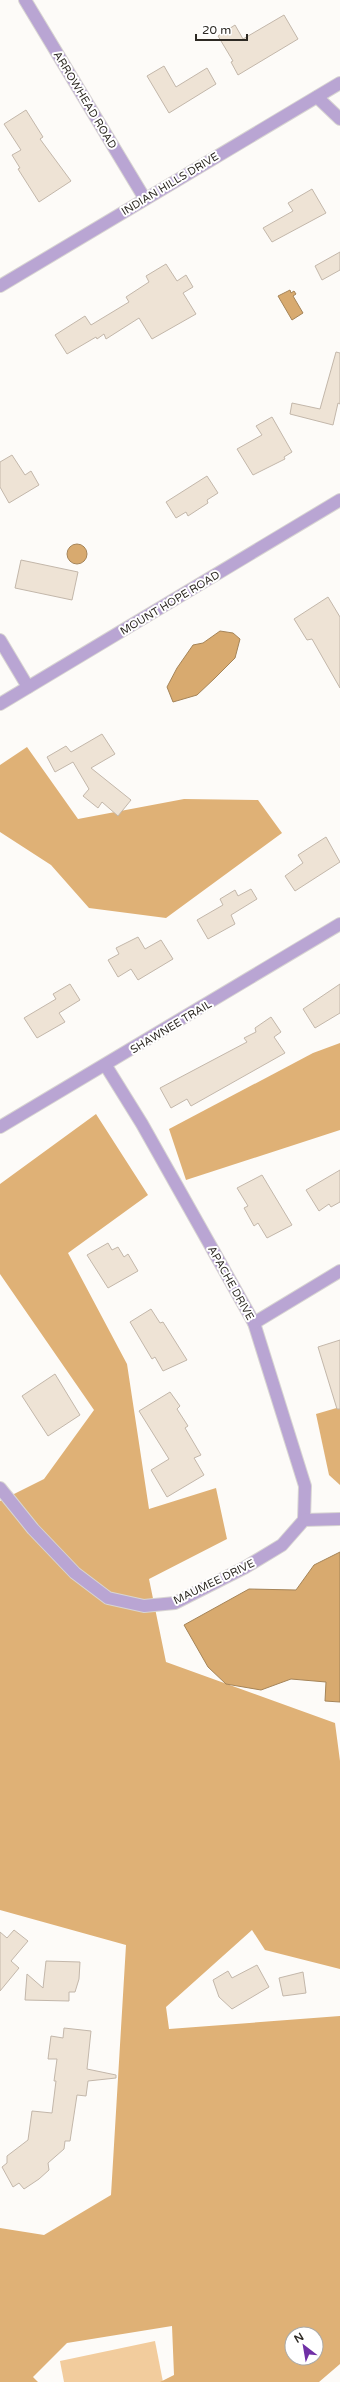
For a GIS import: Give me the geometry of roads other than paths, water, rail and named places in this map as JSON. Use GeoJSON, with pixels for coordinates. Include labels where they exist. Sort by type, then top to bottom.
{"type":"FeatureCollection","features":[{"type":"Feature","properties":{"kind":"street","name":"ARROWHEAD ROAD"},"geometry":{"type":"LineString","coordinates":[[25,0],[145,199]]}},
{"type":"Feature","properties":{"kind":"street","name":"INDIAN HILLS DRIVE"},"geometry":{"type":"LineString","coordinates":[[0,286],[340,83]]}},
{"type":"Feature","properties":{"kind":"street"},"geometry":{"type":"LineString","coordinates":[[317,97],[340,119]]}},
{"type":"Feature","properties":{"kind":"street","name":"MOUNT HOPE ROAD"},"geometry":{"type":"LineString","coordinates":[[0,704],[340,500]]}},
{"type":"Feature","properties":{"kind":"street"},"geometry":{"type":"LineString","coordinates":[[0,640],[28,688]]}},
{"type":"Feature","properties":{"kind":"street","name":"SHAWNEE TRAIL"},"geometry":{"type":"LineString","coordinates":[[0,1127],[106,1066],[340,924]]}},
{"type":"Feature","properties":{"kind":"street","name":"APACHE DRIVE"},"geometry":{"type":"LineString","coordinates":[[106,1066],[142,1124],[254,1323],[305,1486],[304,1520]]}},
{"type":"Feature","properties":{"kind":"street"},"geometry":{"type":"LineString","coordinates":[[254,1323],[340,1271]]}},
{"type":"Feature","properties":{"kind":"street","name":"MAUMEE DRIVE"},"geometry":{"type":"LineString","coordinates":[[0,1488],[33,1529],[75,1573],[108,1598],[144,1606],[175,1603],[244,1568],[282,1545],[304,1520]]}},
{"type":"Feature","properties":{"kind":"street"},"geometry":{"type":"LineString","coordinates":[[304,1520],[340,1519]]}}]}
